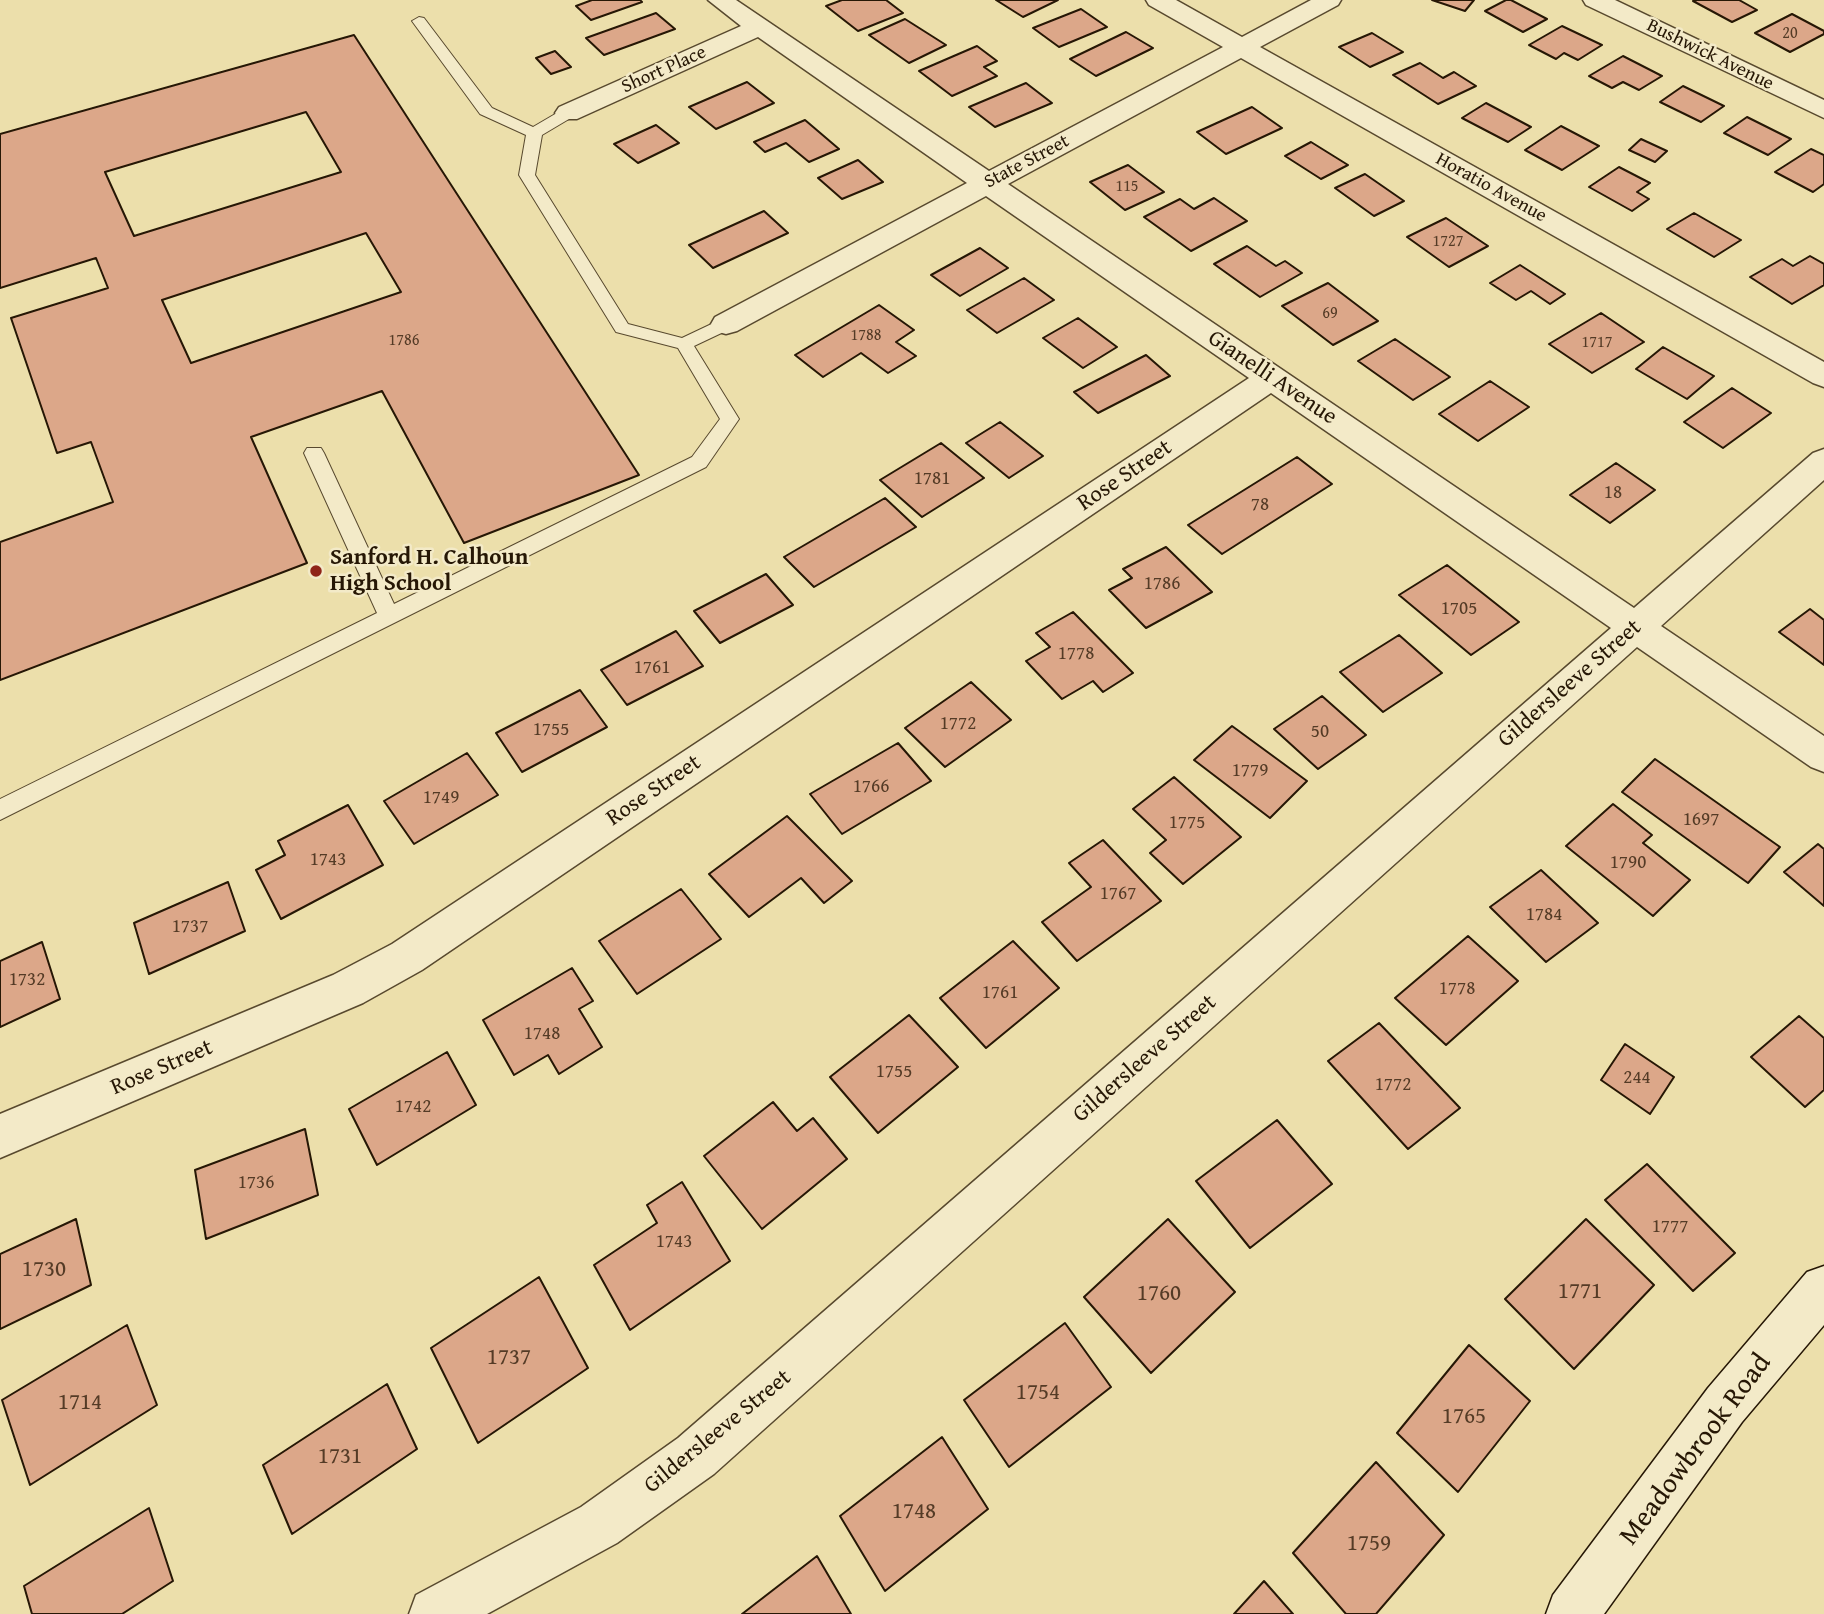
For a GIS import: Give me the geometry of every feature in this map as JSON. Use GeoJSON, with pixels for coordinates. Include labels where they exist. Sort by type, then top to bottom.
{"type":"FeatureCollection","features":[{"type":"Feature","properties":{"kind":"street","name":"Gianelli Avenue"},"geometry":{"type":"LineString","coordinates":[[720,0],[1824,756]]}},
{"type":"Feature","properties":{"kind":"street","name":"Horatio Avenue"},"geometry":{"type":"LineString","coordinates":[[1158,0],[1824,376]]}},
{"type":"Feature","properties":{"kind":"street","name":"State Street"},"geometry":{"type":"LineString","coordinates":[[726,324],[1329,0]]}},
{"type":"Feature","properties":{"kind":"street","name":"Bushwick Avenue"},"geometry":{"type":"LineString","coordinates":[[1595,0],[1824,110]]}},
{"type":"Feature","properties":{"kind":"street","name":"Short Place"},"geometry":{"type":"LineString","coordinates":[[568,113],[760,27]]}},
{"type":"Feature","properties":{"kind":"street","name":"Rose Street"},"geometry":{"type":"LineString","coordinates":[[0,1136],[348,989],[407,957],[1271,378]]}},
{"type":"Feature","properties":{"kind":"street","name":"Gildersleeve Street"},"geometry":{"type":"LineString","coordinates":[[435,1614],[599,1525],[696,1456],[1824,461]]}},
{"type":"Feature","properties":{"kind":"street","name":"Meadowbrook Road"},"geometry":{"type":"LineString","coordinates":[[1572,1614],[1725,1405],[1824,1289]]}},
{"type":"Feature","properties":{"kind":"lane"},"geometry":{"type":"LineString","coordinates":[[419,21],[486,111],[534,133]]}},
{"type":"Feature","properties":{"kind":"lane"},"geometry":{"type":"LineString","coordinates":[[534,133],[568,113]]}},
{"type":"Feature","properties":{"kind":"lane"},"geometry":{"type":"LineString","coordinates":[[534,133],[527,176],[622,328],[684,344],[726,324]]}},
{"type":"Feature","properties":{"kind":"lane"},"geometry":{"type":"LineString","coordinates":[[0,810],[699,462],[730,419],[684,344]]}},
{"type":"Feature","properties":{"kind":"lane"},"geometry":{"type":"LineString","coordinates":[[314,453],[389,616]]}},
{"type":"Feature","properties":{"kind":"building"},"geometry":{"type":"Polygon","coordinates":[[[592,0],[642,2],[591,20],[576,6],[592,0]]]}},
{"type":"Feature","properties":{"kind":"building"},"geometry":{"type":"Polygon","coordinates":[[[842,0],[886,0],[903,13],[858,31],[826,6],[842,0]]]}},
{"type":"Feature","properties":{"kind":"building"},"geometry":{"type":"Polygon","coordinates":[[[996,0],[1058,0],[1023,17],[996,0]]]}},
{"type":"Feature","properties":{"kind":"building"},"geometry":{"type":"Polygon","coordinates":[[[1432,0],[1474,0],[1465,11],[1432,0]]]}},
{"type":"Feature","properties":{"kind":"building"},"geometry":{"type":"Polygon","coordinates":[[[1511,0],[1547,19],[1523,32],[1485,11],[1511,0]]]}},
{"type":"Feature","properties":{"kind":"building"},"geometry":{"type":"Polygon","coordinates":[[[1739,0],[1757,10],[1732,22],[1693,1],[1739,0]]]}},
{"type":"Feature","properties":{"kind":"building"},"geometry":{"type":"Polygon","coordinates":[[[1081,9],[1107,27],[1059,47],[1033,28],[1081,9]]]}},
{"type":"Feature","properties":{"kind":"building"},"geometry":{"type":"Polygon","coordinates":[[[656,13],[675,29],[604,55],[586,38],[656,13]]]}},
{"type":"Feature","properties":{"kind":"building"},"geometry":{"type":"Polygon","coordinates":[[[1792,14],[1824,31],[1824,34],[1790,52],[1755,33],[1792,14]]]}},
{"type":"Feature","properties":{"kind":"building"},"geometry":{"type":"Polygon","coordinates":[[[905,19],[946,45],[909,63],[869,35],[905,19]]]}},
{"type":"Feature","properties":{"kind":"building"},"geometry":{"type":"Polygon","coordinates":[[[1562,26],[1602,45],[1578,60],[1564,53],[1556,59],[1529,45],[1562,26]]]}},
{"type":"Feature","properties":{"kind":"building"},"geometry":{"type":"Polygon","coordinates":[[[1126,32],[1153,48],[1096,76],[1070,59],[1126,32]]]}},
{"type":"Feature","properties":{"kind":"building"},"geometry":{"type":"Polygon","coordinates":[[[1372,33],[1403,52],[1370,67],[1339,47],[1372,33]]]}},
{"type":"Feature","properties":{"kind":"building"},"geometry":{"type":"Polygon","coordinates":[[[354,35],[639,475],[464,543],[382,391],[251,437],[307,563],[0,680],[0,542],[113,502],[91,442],[57,453],[11,318],[108,288],[96,258],[0,288],[0,134],[354,35]],[[306,112],[105,172],[134,236],[341,172],[306,112]],[[366,233],[162,300],[191,363],[401,292],[366,233]]]}},
{"type":"Feature","properties":{"kind":"building"},"geometry":{"type":"Polygon","coordinates":[[[977,46],[997,61],[984,67],[997,76],[952,96],[919,71],[977,46]]]}},
{"type":"Feature","properties":{"kind":"building"},"geometry":{"type":"Polygon","coordinates":[[[555,51],[571,67],[551,74],[536,58],[555,51]]]}},
{"type":"Feature","properties":{"kind":"building"},"geometry":{"type":"Polygon","coordinates":[[[1623,56],[1662,76],[1639,90],[1623,82],[1612,88],[1589,76],[1623,56]]]}},
{"type":"Feature","properties":{"kind":"building"},"geometry":{"type":"Polygon","coordinates":[[[1420,63],[1443,78],[1454,72],[1476,86],[1438,104],[1393,75],[1420,63]]]}},
{"type":"Feature","properties":{"kind":"building"},"geometry":{"type":"Polygon","coordinates":[[[747,82],[774,103],[716,129],[689,107],[747,82]]]}},
{"type":"Feature","properties":{"kind":"building"},"geometry":{"type":"Polygon","coordinates":[[[1026,83],[1052,103],[995,127],[969,107],[1026,83]]]}},
{"type":"Feature","properties":{"kind":"building"},"geometry":{"type":"Polygon","coordinates":[[[1683,86],[1724,106],[1701,122],[1660,102],[1683,86]]]}},
{"type":"Feature","properties":{"kind":"building"},"geometry":{"type":"Polygon","coordinates":[[[1486,103],[1531,127],[1508,142],[1462,118],[1486,103]]]}},
{"type":"Feature","properties":{"kind":"building"},"geometry":{"type":"Polygon","coordinates":[[[1252,107],[1282,128],[1226,154],[1197,132],[1252,107]]]}},
{"type":"Feature","properties":{"kind":"building"},"geometry":{"type":"Polygon","coordinates":[[[1747,117],[1791,139],[1768,155],[1724,133],[1747,117]]]}},
{"type":"Feature","properties":{"kind":"building"},"geometry":{"type":"Polygon","coordinates":[[[805,120],[839,149],[809,162],[786,143],[765,152],[754,142],[805,120]]]}},
{"type":"Feature","properties":{"kind":"building"},"geometry":{"type":"Polygon","coordinates":[[[656,125],[679,143],[638,163],[614,144],[656,125]]]}},
{"type":"Feature","properties":{"kind":"building"},"geometry":{"type":"Polygon","coordinates":[[[1561,126],[1599,146],[1562,170],[1525,150],[1561,126]]]}},
{"type":"Feature","properties":{"kind":"building"},"geometry":{"type":"Polygon","coordinates":[[[1641,139],[1667,151],[1655,162],[1629,150],[1641,139]]]}},
{"type":"Feature","properties":{"kind":"building"},"geometry":{"type":"Polygon","coordinates":[[[1311,142],[1348,165],[1321,179],[1285,156],[1311,142]]]}},
{"type":"Feature","properties":{"kind":"building"},"geometry":{"type":"Polygon","coordinates":[[[1811,149],[1824,155],[1824,184],[1813,192],[1775,172],[1811,149]]]}},
{"type":"Feature","properties":{"kind":"building"},"geometry":{"type":"Polygon","coordinates":[[[858,160],[883,182],[842,199],[818,178],[858,160]]]}},
{"type":"Feature","properties":{"kind":"building"},"geometry":{"type":"Polygon","coordinates":[[[1128,165],[1164,192],[1125,210],[1090,182],[1128,165]]]}},
{"type":"Feature","properties":{"kind":"building"},"geometry":{"type":"Polygon","coordinates":[[[1619,167],[1650,183],[1637,192],[1649,199],[1632,211],[1589,187],[1619,167]]]}},
{"type":"Feature","properties":{"kind":"building"},"geometry":{"type":"Polygon","coordinates":[[[1365,174],[1404,201],[1374,216],[1335,188],[1365,174]]]}},
{"type":"Feature","properties":{"kind":"building"},"geometry":{"type":"Polygon","coordinates":[[[1214,198],[1247,221],[1191,251],[1144,217],[1180,199],[1194,209],[1214,198]]]}},
{"type":"Feature","properties":{"kind":"building"},"geometry":{"type":"Polygon","coordinates":[[[764,211],[788,233],[713,268],[689,245],[764,211]]]}},
{"type":"Feature","properties":{"kind":"building"},"geometry":{"type":"Polygon","coordinates":[[[1694,213],[1741,240],[1714,257],[1667,229],[1694,213]]]}},
{"type":"Feature","properties":{"kind":"building"},"geometry":{"type":"Polygon","coordinates":[[[1446,218],[1488,246],[1449,267],[1407,237],[1446,218]]]}},
{"type":"Feature","properties":{"kind":"building"},"geometry":{"type":"Polygon","coordinates":[[[1247,246],[1276,266],[1285,261],[1302,273],[1260,297],[1214,264],[1247,246]]]}},
{"type":"Feature","properties":{"kind":"building"},"geometry":{"type":"Polygon","coordinates":[[[980,248],[1008,268],[960,296],[931,275],[980,248]]]}},
{"type":"Feature","properties":{"kind":"building"},"geometry":{"type":"Polygon","coordinates":[[[1810,256],[1824,264],[1824,285],[1792,304],[1750,277],[1782,259],[1793,266],[1810,256]]]}},
{"type":"Feature","properties":{"kind":"building"},"geometry":{"type":"Polygon","coordinates":[[[1520,265],[1565,294],[1550,304],[1531,291],[1516,300],[1490,283],[1520,265]]]}},
{"type":"Feature","properties":{"kind":"building"},"geometry":{"type":"Polygon","coordinates":[[[1024,278],[1054,300],[997,333],[967,310],[1024,278]]]}},
{"type":"Feature","properties":{"kind":"building"},"geometry":{"type":"Polygon","coordinates":[[[1328,283],[1378,321],[1333,345],[1282,306],[1328,283]]]}},
{"type":"Feature","properties":{"kind":"building"},"geometry":{"type":"Polygon","coordinates":[[[879,305],[914,330],[896,342],[916,356],[888,373],[861,353],[823,377],[795,355],[879,305]]]}},
{"type":"Feature","properties":{"kind":"building"},"geometry":{"type":"Polygon","coordinates":[[[1601,313],[1644,342],[1592,373],[1549,344],[1601,313]]]}},
{"type":"Feature","properties":{"kind":"building"},"geometry":{"type":"Polygon","coordinates":[[[1078,318],[1117,347],[1083,368],[1043,338],[1078,318]]]}},
{"type":"Feature","properties":{"kind":"building"},"geometry":{"type":"Polygon","coordinates":[[[1395,339],[1450,377],[1413,400],[1358,361],[1395,339]]]}},
{"type":"Feature","properties":{"kind":"building"},"geometry":{"type":"Polygon","coordinates":[[[1663,347],[1714,376],[1687,399],[1636,369],[1663,347]]]}},
{"type":"Feature","properties":{"kind":"building"},"geometry":{"type":"Polygon","coordinates":[[[1146,355],[1170,376],[1098,413],[1074,392],[1146,355]]]}},
{"type":"Feature","properties":{"kind":"building"},"geometry":{"type":"Polygon","coordinates":[[[1490,381],[1529,407],[1478,441],[1439,414],[1490,381]]]}},
{"type":"Feature","properties":{"kind":"building"},"geometry":{"type":"Polygon","coordinates":[[[1732,388],[1771,413],[1723,448],[1684,422],[1732,388]]]}},
{"type":"Feature","properties":{"kind":"building"},"geometry":{"type":"Polygon","coordinates":[[[1000,422],[1043,456],[1009,478],[966,443],[1000,422]]]}},
{"type":"Feature","properties":{"kind":"building"},"geometry":{"type":"Polygon","coordinates":[[[941,443],[984,478],[922,517],[880,480],[941,443]]]}},
{"type":"Feature","properties":{"kind":"building"},"geometry":{"type":"Polygon","coordinates":[[[1297,457],[1332,484],[1222,554],[1188,525],[1297,457]]]}},
{"type":"Feature","properties":{"kind":"building"},"geometry":{"type":"Polygon","coordinates":[[[1616,463],[1655,490],[1610,523],[1570,495],[1616,463]]]}},
{"type":"Feature","properties":{"kind":"building"},"geometry":{"type":"Polygon","coordinates":[[[885,498],[916,527],[814,587],[784,557],[885,498]]]}},
{"type":"Feature","properties":{"kind":"building"},"geometry":{"type":"Polygon","coordinates":[[[1166,547],[1212,592],[1146,628],[1109,590],[1132,578],[1123,569],[1166,547]]]}},
{"type":"Feature","properties":{"kind":"building"},"geometry":{"type":"Polygon","coordinates":[[[1447,565],[1519,622],[1471,655],[1399,595],[1447,565]]]}},
{"type":"Feature","properties":{"kind":"building"},"geometry":{"type":"Polygon","coordinates":[[[766,574],[793,605],[720,643],[694,611],[766,574]]]}},
{"type":"Feature","properties":{"kind":"building"},"geometry":{"type":"Polygon","coordinates":[[[1810,609],[1824,620],[1824,665],[1779,632],[1810,609]]]}},
{"type":"Feature","properties":{"kind":"building"},"geometry":{"type":"Polygon","coordinates":[[[1073,612],[1133,673],[1103,692],[1093,681],[1062,699],[1026,661],[1050,647],[1036,633],[1073,612]]]}},
{"type":"Feature","properties":{"kind":"building"},"geometry":{"type":"Polygon","coordinates":[[[676,631],[703,666],[627,705],[601,670],[676,631]]]}},
{"type":"Feature","properties":{"kind":"building"},"geometry":{"type":"Polygon","coordinates":[[[1399,635],[1442,673],[1383,712],[1340,672],[1399,635]]]}},
{"type":"Feature","properties":{"kind":"building"},"geometry":{"type":"Polygon","coordinates":[[[971,682],[1011,720],[945,767],[905,728],[971,682]]]}},
{"type":"Feature","properties":{"kind":"building"},"geometry":{"type":"Polygon","coordinates":[[[580,690],[607,727],[522,772],[496,733],[580,690]]]}},
{"type":"Feature","properties":{"kind":"building"},"geometry":{"type":"Polygon","coordinates":[[[1322,696],[1366,735],[1318,769],[1274,729],[1322,696]]]}},
{"type":"Feature","properties":{"kind":"building"},"geometry":{"type":"Polygon","coordinates":[[[1232,726],[1307,781],[1270,818],[1194,760],[1232,726]]]}},
{"type":"Feature","properties":{"kind":"building"},"geometry":{"type":"Polygon","coordinates":[[[898,743],[931,781],[842,834],[810,794],[898,743]]]}},
{"type":"Feature","properties":{"kind":"building"},"geometry":{"type":"Polygon","coordinates":[[[467,753],[498,795],[414,844],[384,801],[467,753]]]}},
{"type":"Feature","properties":{"kind":"building"},"geometry":{"type":"Polygon","coordinates":[[[1655,759],[1780,847],[1748,883],[1622,792],[1655,759]]]}},
{"type":"Feature","properties":{"kind":"building"},"geometry":{"type":"Polygon","coordinates":[[[1174,777],[1241,837],[1183,884],[1150,853],[1166,840],[1133,809],[1174,777]]]}},
{"type":"Feature","properties":{"kind":"building"},"geometry":{"type":"Polygon","coordinates":[[[1613,804],[1652,835],[1643,843],[1690,880],[1653,916],[1566,846],[1613,804]]]}},
{"type":"Feature","properties":{"kind":"building"},"geometry":{"type":"Polygon","coordinates":[[[348,805],[383,865],[281,919],[256,870],[285,855],[278,841],[348,805]]]}},
{"type":"Feature","properties":{"kind":"building"},"geometry":{"type":"Polygon","coordinates":[[[787,816],[852,881],[824,903],[801,878],[749,917],[709,874],[787,816]]]}},
{"type":"Feature","properties":{"kind":"building"},"geometry":{"type":"Polygon","coordinates":[[[1103,840],[1161,901],[1077,961],[1042,922],[1091,887],[1069,863],[1103,840]]]}},
{"type":"Feature","properties":{"kind":"building"},"geometry":{"type":"Polygon","coordinates":[[[1818,844],[1824,849],[1824,906],[1784,872],[1818,844]]]}},
{"type":"Feature","properties":{"kind":"building"},"geometry":{"type":"Polygon","coordinates":[[[1541,870],[1598,923],[1546,962],[1490,907],[1541,870]]]}},
{"type":"Feature","properties":{"kind":"building"},"geometry":{"type":"Polygon","coordinates":[[[228,882],[245,931],[149,974],[134,923],[228,882]]]}},
{"type":"Feature","properties":{"kind":"building"},"geometry":{"type":"Polygon","coordinates":[[[681,889],[721,939],[637,994],[599,941],[681,889]]]}},
{"type":"Feature","properties":{"kind":"building"},"geometry":{"type":"Polygon","coordinates":[[[1468,936],[1518,981],[1446,1045],[1395,998],[1468,936]]]}},
{"type":"Feature","properties":{"kind":"building"},"geometry":{"type":"Polygon","coordinates":[[[1013,941],[1059,988],[986,1048],[940,998],[1013,941]]]}},
{"type":"Feature","properties":{"kind":"building"},"geometry":{"type":"Polygon","coordinates":[[[42,942],[60,999],[0,1027],[0,961],[42,942]]]}},
{"type":"Feature","properties":{"kind":"building"},"geometry":{"type":"Polygon","coordinates":[[[572,968],[593,1001],[579,1009],[602,1047],[559,1074],[548,1055],[514,1075],[483,1020],[572,968]]]}},
{"type":"Feature","properties":{"kind":"building"},"geometry":{"type":"Polygon","coordinates":[[[909,1015],[958,1067],[878,1133],[830,1077],[909,1015]]]}},
{"type":"Feature","properties":{"kind":"building"},"geometry":{"type":"Polygon","coordinates":[[[1799,1016],[1824,1038],[1824,1090],[1805,1107],[1751,1057],[1799,1016]]]}},
{"type":"Feature","properties":{"kind":"building"},"geometry":{"type":"Polygon","coordinates":[[[1379,1023],[1460,1108],[1408,1149],[1328,1061],[1379,1023]]]}},
{"type":"Feature","properties":{"kind":"building"},"geometry":{"type":"Polygon","coordinates":[[[1625,1044],[1674,1077],[1650,1114],[1601,1080],[1625,1044]]]}},
{"type":"Feature","properties":{"kind":"building"},"geometry":{"type":"Polygon","coordinates":[[[447,1052],[476,1105],[377,1165],[349,1109],[447,1052]]]}},
{"type":"Feature","properties":{"kind":"building"},"geometry":{"type":"Polygon","coordinates":[[[773,1102],[797,1131],[813,1118],[847,1159],[762,1229],[704,1156],[773,1102]]]}},
{"type":"Feature","properties":{"kind":"building"},"geometry":{"type":"Polygon","coordinates":[[[1277,1120],[1332,1184],[1250,1248],[1196,1181],[1277,1120]]]}},
{"type":"Feature","properties":{"kind":"building"},"geometry":{"type":"Polygon","coordinates":[[[305,1129],[318,1195],[206,1239],[195,1170],[305,1129]]]}},
{"type":"Feature","properties":{"kind":"building"},"geometry":{"type":"Polygon","coordinates":[[[1647,1164],[1735,1253],[1693,1291],[1605,1200],[1647,1164]]]}},
{"type":"Feature","properties":{"kind":"building"},"geometry":{"type":"Polygon","coordinates":[[[682,1182],[730,1261],[630,1330],[594,1265],[657,1223],[647,1205],[682,1182]]]}},
{"type":"Feature","properties":{"kind":"building"},"geometry":{"type":"Polygon","coordinates":[[[76,1219],[91,1285],[0,1329],[0,1254],[76,1219]]]}},
{"type":"Feature","properties":{"kind":"building"},"geometry":{"type":"Polygon","coordinates":[[[1168,1219],[1235,1292],[1151,1373],[1084,1297],[1168,1219]]]}},
{"type":"Feature","properties":{"kind":"building"},"geometry":{"type":"Polygon","coordinates":[[[1586,1219],[1654,1285],[1574,1369],[1505,1299],[1586,1219]]]}},
{"type":"Feature","properties":{"kind":"building"},"geometry":{"type":"Polygon","coordinates":[[[539,1277],[588,1368],[478,1443],[431,1348],[539,1277]]]}},
{"type":"Feature","properties":{"kind":"building"},"geometry":{"type":"Polygon","coordinates":[[[1065,1323],[1111,1387],[1009,1467],[964,1400],[1065,1323]]]}},
{"type":"Feature","properties":{"kind":"building"},"geometry":{"type":"Polygon","coordinates":[[[127,1325],[157,1405],[30,1485],[2,1400],[127,1325]]]}},
{"type":"Feature","properties":{"kind":"building"},"geometry":{"type":"Polygon","coordinates":[[[1469,1345],[1530,1401],[1458,1492],[1397,1433],[1469,1345]]]}},
{"type":"Feature","properties":{"kind":"building"},"geometry":{"type":"Polygon","coordinates":[[[387,1384],[417,1449],[292,1534],[263,1465],[387,1384]]]}},
{"type":"Feature","properties":{"kind":"building"},"geometry":{"type":"Polygon","coordinates":[[[942,1437],[988,1509],[885,1591],[840,1516],[942,1437]]]}},
{"type":"Feature","properties":{"kind":"building"},"geometry":{"type":"Polygon","coordinates":[[[1376,1462],[1444,1535],[1376,1614],[1346,1614],[1293,1553],[1376,1462]]]}},
{"type":"Feature","properties":{"kind":"building"},"geometry":{"type":"Polygon","coordinates":[[[149,1508],[173,1581],[122,1614],[32,1614],[24,1586],[149,1508]]]}},
{"type":"Feature","properties":{"kind":"building"},"geometry":{"type":"Polygon","coordinates":[[[817,1556],[851,1614],[742,1614],[817,1556]]]}},
{"type":"Feature","properties":{"kind":"building"},"geometry":{"type":"Polygon","coordinates":[[[1264,1581],[1293,1614],[1234,1614],[1264,1581]]]}},
{"type":"Feature","properties":{"kind":"place","name":"Sanford H. Calhoun High School"},"geometry":{"type":"Point","coordinates":[316,571]}}]}
